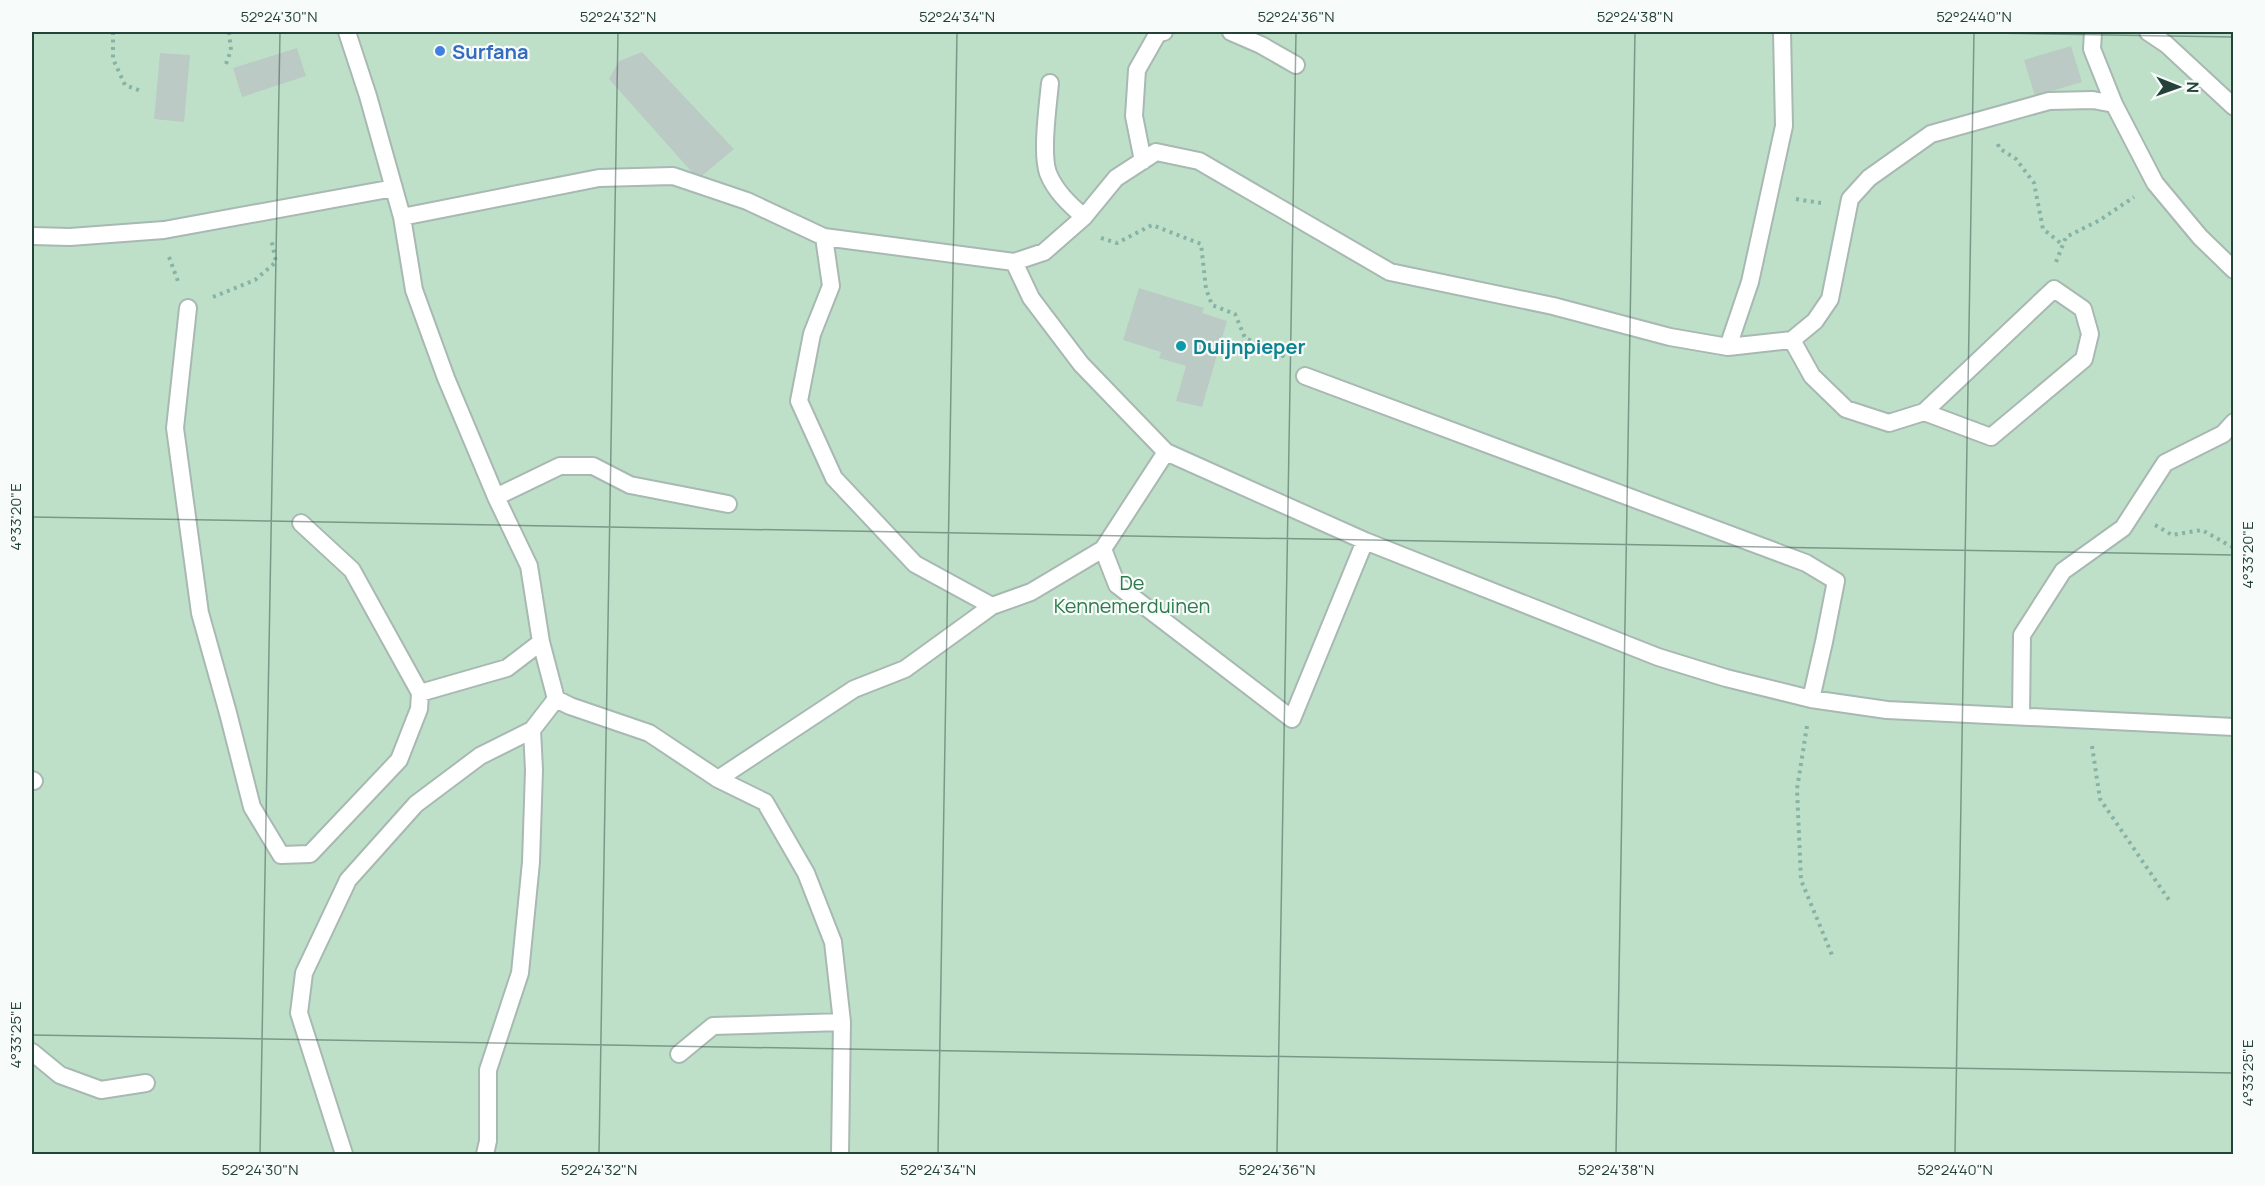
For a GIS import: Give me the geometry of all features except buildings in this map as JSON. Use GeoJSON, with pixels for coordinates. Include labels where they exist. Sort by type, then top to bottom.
{"type":"FeatureCollection","features":[{"type":"Feature","properties":{"kind":"lane"},"geometry":{"type":"LineString","coordinates":[[347,32],[402,216],[414,290],[446,378],[496,497],[529,566],[541,642],[556,699],[649,733],[718,779],[765,801],[806,873],[833,942],[842,1022],[840,1155]]}},
{"type":"Feature","properties":{"kind":"lane"},"geometry":{"type":"LineString","coordinates":[[1143,161],[1134,116],[1137,70],[1158,33],[1164,32]]}},
{"type":"Feature","properties":{"kind":"lane"},"geometry":{"type":"LineString","coordinates":[[1231,32],[1261,45],[1296,65]]}},
{"type":"Feature","properties":{"kind":"lane"},"geometry":{"type":"LineString","coordinates":[[1728,347],[1750,282],[1784,126],[1782,32]]}},
{"type":"Feature","properties":{"kind":"lane"},"geometry":{"type":"LineString","coordinates":[[2093,32],[2092,49],[2114,104],[2155,183],[2200,237],[2234,270]]}},
{"type":"Feature","properties":{"kind":"lane"},"geometry":{"type":"LineString","coordinates":[[2148,32],[2166,44],[2234,107]]}},
{"type":"Feature","properties":{"kind":"lane"},"geometry":{"type":"LineString","coordinates":[[1050,83],[1046,139],[1048,172],[1079,222]]}},
{"type":"Feature","properties":{"kind":"lane"},"geometry":{"type":"LineString","coordinates":[[402,216],[599,178],[673,176],[747,201],[824,237],[1014,261],[1044,252],[1079,222],[1116,178],[1156,152],[1199,161],[1390,272],[1553,306],[1671,337],[1728,347],[1792,340],[1815,321],[1830,299],[1850,199],[1869,178],[1932,134],[2049,100],[2093,100],[2114,104]]}},
{"type":"Feature","properties":{"kind":"lane"},"geometry":{"type":"LineString","coordinates":[[32,236],[69,237],[164,230],[394,188]]}},
{"type":"Feature","properties":{"kind":"lane"},"geometry":{"type":"LineString","coordinates":[[824,237],[831,286],[812,334],[799,401],[803,411],[834,478],[915,564],[992,606]]}},
{"type":"Feature","properties":{"kind":"lane"},"geometry":{"type":"LineString","coordinates":[[1014,261],[1030,298],[1081,364],[1166,452],[1365,541],[1658,657],[1726,678],[1811,699],[1887,710],[2234,727]]}},
{"type":"Feature","properties":{"kind":"lane"},"geometry":{"type":"LineString","coordinates":[[1792,340],[1812,376],[1846,409],[1889,423],[1924,412],[2054,289],[2083,309],[2090,334],[2084,359],[1992,437],[1924,412]]}},
{"type":"Feature","properties":{"kind":"lane"},"geometry":{"type":"LineString","coordinates":[[188,308],[175,428],[200,613],[252,807],[281,855],[309,854],[399,760],[419,709],[420,693],[352,570],[301,523]]}},
{"type":"Feature","properties":{"kind":"lane"},"geometry":{"type":"LineString","coordinates":[[1305,376],[1806,563],[1836,581],[1811,699]]}},
{"type":"Feature","properties":{"kind":"lane"},"geometry":{"type":"LineString","coordinates":[[2021,717],[2022,635],[2063,571],[2124,528],[2165,463],[2223,434],[2234,422]]}},
{"type":"Feature","properties":{"kind":"lane"},"geometry":{"type":"LineString","coordinates":[[718,779],[854,689],[905,669],[992,606],[1031,592],[1103,549],[1166,452]]}},
{"type":"Feature","properties":{"kind":"lane"},"geometry":{"type":"LineString","coordinates":[[496,497],[560,466],[593,466],[630,485],[728,504]]}},
{"type":"Feature","properties":{"kind":"lane"},"geometry":{"type":"LineString","coordinates":[[1103,549],[1117,585],[1292,718],[1365,541]]}},
{"type":"Feature","properties":{"kind":"lane"},"geometry":{"type":"LineString","coordinates":[[420,693],[507,668],[541,642]]}},
{"type":"Feature","properties":{"kind":"lane"},"geometry":{"type":"LineString","coordinates":[[344,1155],[299,1013],[304,973],[348,880],[416,804],[480,756],[532,730],[556,699]]}},
{"type":"Feature","properties":{"kind":"lane"},"geometry":{"type":"LineString","coordinates":[[485,1155],[488,1141],[488,1070],[520,973],[531,862],[534,770],[532,730]]}},
{"type":"Feature","properties":{"kind":"lane"},"geometry":{"type":"LineString","coordinates":[[679,1054],[713,1026],[842,1022]]}},
{"type":"Feature","properties":{"kind":"lane"},"geometry":{"type":"LineString","coordinates":[[32,1053],[60,1075],[101,1089],[146,1083]]}},
{"type":"Feature","properties":{"kind":"path"},"geometry":{"type":"LineString","coordinates":[[113,32],[113,59],[117,68],[125,85],[141,92]]}},
{"type":"Feature","properties":{"kind":"path"},"geometry":{"type":"LineString","coordinates":[[226,64],[231,51],[229,32]]}},
{"type":"Feature","properties":{"kind":"path"},"geometry":{"type":"LineString","coordinates":[[1992,117],[1999,148],[2016,159],[2034,183],[2043,229],[2062,245]]}},
{"type":"Feature","properties":{"kind":"path"},"geometry":{"type":"LineString","coordinates":[[2054,289],[2056,261],[2066,237],[2100,220],[2155,183]]}},
{"type":"Feature","properties":{"kind":"path"},"geometry":{"type":"LineString","coordinates":[[1769,193],[1848,207]]}},
{"type":"Feature","properties":{"kind":"path"},"geometry":{"type":"LineString","coordinates":[[164,230],[169,257],[188,308],[255,280],[276,262],[266,210]]}},
{"type":"Feature","properties":{"kind":"path"},"geometry":{"type":"LineString","coordinates":[[1079,222],[1117,243],[1152,225],[1200,244],[1206,289],[1212,305],[1235,314],[1245,338],[1281,354],[1305,376]]}},
{"type":"Feature","properties":{"kind":"path"},"geometry":{"type":"LineString","coordinates":[[2135,511],[2172,536],[2202,530],[2234,548]]}},
{"type":"Feature","properties":{"kind":"path"},"geometry":{"type":"LineString","coordinates":[[1811,699],[1797,789],[1801,880],[1832,955]]}},
{"type":"Feature","properties":{"kind":"path"},"geometry":{"type":"LineString","coordinates":[[2087,719],[2100,799],[2171,903]]}},
{"type":"Feature","properties":{"kind":"green space","name":"De Kennemerduinen"},"geometry":{"type":"Polygon","coordinates":[[[32,32],[2233,32],[2233,1154],[32,1154],[32,32]]]}},
{"type":"Feature","properties":{"kind":"place","name":"Surfana"},"geometry":{"type":"Point","coordinates":[440,51]}},
{"type":"Feature","properties":{"kind":"place","name":"Duijnpieper"},"geometry":{"type":"Point","coordinates":[1181,346]}}]}
